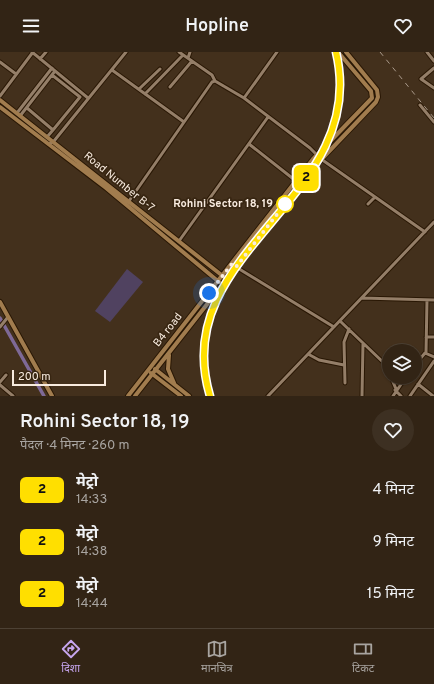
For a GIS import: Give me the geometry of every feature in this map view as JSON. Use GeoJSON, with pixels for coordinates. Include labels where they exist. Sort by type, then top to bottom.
{"type":"FeatureCollection","features":[{"type":"Feature","properties":{"kind":"street"},"geometry":{"type":"LineString","coordinates":[[0,96],[33,52],[88,98]]}},
{"type":"Feature","properties":{"kind":"street"},"geometry":{"type":"LineString","coordinates":[[40,59],[46,52]]}},
{"type":"Feature","properties":{"kind":"street"},"geometry":{"type":"LineString","coordinates":[[49,144],[54,141],[126,52]]}},
{"type":"Feature","properties":{"kind":"street"},"geometry":{"type":"LineString","coordinates":[[188,58],[190,52]]}},
{"type":"Feature","properties":{"kind":"street"},"geometry":{"type":"LineString","coordinates":[[244,98],[277,52]]}},
{"type":"Feature","properties":{"kind":"street"},"geometry":{"type":"LineString","coordinates":[[338,52],[368,86],[372,96],[378,97],[377,90],[346,52]]}},
{"type":"Feature","properties":{"kind":"street"},"geometry":{"type":"LineString","coordinates":[[427,52],[434,61]]}},
{"type":"Feature","properties":{"kind":"street"},"geometry":{"type":"LineString","coordinates":[[145,94],[181,53],[212,75],[215,81],[244,98],[310,148],[316,156],[425,232]]}},
{"type":"Feature","properties":{"kind":"street"},"geometry":{"type":"LineString","coordinates":[[170,86],[192,61]]}},
{"type":"Feature","properties":{"kind":"street"},"geometry":{"type":"LineString","coordinates":[[0,62],[16,74]]}},
{"type":"Feature","properties":{"kind":"street"},"geometry":{"type":"LineString","coordinates":[[19,114],[52,68]]}},
{"type":"Feature","properties":{"kind":"street"},"geometry":{"type":"LineString","coordinates":[[434,68],[421,79],[434,88]]}},
{"type":"Feature","properties":{"kind":"street"},"geometry":{"type":"LineString","coordinates":[[139,90],[160,69]]}},
{"type":"Feature","properties":{"kind":"street"},"geometry":{"type":"LineString","coordinates":[[112,70],[184,122]]}},
{"type":"Feature","properties":{"kind":"street"},"geometry":{"type":"LineString","coordinates":[[19,114],[27,108],[55,71]]}},
{"type":"Feature","properties":{"kind":"street"},"geometry":{"type":"LineString","coordinates":[[47,137],[80,97],[52,75]]}},
{"type":"Feature","properties":{"kind":"street"},"geometry":{"type":"LineString","coordinates":[[129,201],[212,82],[215,81]]}},
{"type":"Feature","properties":{"kind":"street","name":"B4 road"},"geometry":{"type":"LineString","coordinates":[[128,396],[316,156],[370,101],[372,96]]}},
{"type":"Feature","properties":{"kind":"street","name":"B4 road"},"geometry":{"type":"LineString","coordinates":[[135,396],[321,159],[376,102],[378,97]]}},
{"type":"Feature","properties":{"kind":"street","name":"Road Number B-7"},"geometry":{"type":"LineString","coordinates":[[0,100],[54,141],[222,285]]}},
{"type":"Feature","properties":{"kind":"street"},"geometry":{"type":"LineString","coordinates":[[420,105],[434,122]]}},
{"type":"Feature","properties":{"kind":"street","name":"Road Number B-7"},"geometry":{"type":"LineString","coordinates":[[0,107],[129,201],[226,280]]}},
{"type":"Feature","properties":{"kind":"street"},"geometry":{"type":"LineString","coordinates":[[27,108],[53,130]]}},
{"type":"Feature","properties":{"kind":"street"},"geometry":{"type":"LineString","coordinates":[[67,113],[72,118]]}},
{"type":"Feature","properties":{"kind":"street"},"geometry":{"type":"LineString","coordinates":[[179,241],[268,117]]}},
{"type":"Feature","properties":{"kind":"street"},"geometry":{"type":"LineString","coordinates":[[249,144],[296,181]]}},
{"type":"Feature","properties":{"kind":"street"},"geometry":{"type":"LineString","coordinates":[[368,204],[375,197]]}},
{"type":"Feature","properties":{"kind":"street"},"geometry":{"type":"LineString","coordinates":[[268,396],[434,222]]}},
{"type":"Feature","properties":{"kind":"street"},"geometry":{"type":"LineString","coordinates":[[232,264],[334,327]]}},
{"type":"Feature","properties":{"kind":"street"},"geometry":{"type":"LineString","coordinates":[[362,298],[434,300]]}},
{"type":"Feature","properties":{"kind":"street"},"geometry":{"type":"LineString","coordinates":[[422,357],[426,353],[426,300]]}},
{"type":"Feature","properties":{"kind":"street"},"geometry":{"type":"LineString","coordinates":[[0,302],[7,318],[52,396]]}},
{"type":"Feature","properties":{"kind":"street"},"geometry":{"type":"LineString","coordinates":[[0,327],[7,318]]}},
{"type":"Feature","properties":{"kind":"street"},"geometry":{"type":"LineString","coordinates":[[189,318],[194,321]]}},
{"type":"Feature","properties":{"kind":"street"},"geometry":{"type":"LineString","coordinates":[[340,321],[382,361]]}},
{"type":"Feature","properties":{"kind":"street"},"geometry":{"type":"LineString","coordinates":[[344,383],[344,338],[349,329]]}},
{"type":"Feature","properties":{"kind":"street"},"geometry":{"type":"LineString","coordinates":[[426,337],[434,337]]}},
{"type":"Feature","properties":{"kind":"street"},"geometry":{"type":"LineString","coordinates":[[362,396],[363,343]]}},
{"type":"Feature","properties":{"kind":"street"},"geometry":{"type":"LineString","coordinates":[[169,353],[168,369],[174,385]]}},
{"type":"Feature","properties":{"kind":"street"},"geometry":{"type":"LineString","coordinates":[[426,353],[434,357]]}},
{"type":"Feature","properties":{"kind":"street"},"geometry":{"type":"LineString","coordinates":[[308,354],[320,360],[344,365]]}},
{"type":"Feature","properties":{"kind":"street"},"geometry":{"type":"LineString","coordinates":[[422,378],[434,361]]}},
{"type":"Feature","properties":{"kind":"street"},"geometry":{"type":"LineString","coordinates":[[150,368],[181,396]]}},
{"type":"Feature","properties":{"kind":"street"},"geometry":{"type":"LineString","coordinates":[[154,372],[189,396]]}},
{"type":"Feature","properties":{"kind":"street"},"geometry":{"type":"LineString","coordinates":[[0,382],[6,375]]}},
{"type":"Feature","properties":{"kind":"street"},"geometry":{"type":"LineString","coordinates":[[394,384],[401,396]]}},
{"type":"Feature","properties":{"kind":"street"},"geometry":{"type":"LineString","coordinates":[[393,396],[401,384]]}},
{"type":"Feature","properties":{"kind":"street"},"geometry":{"type":"LineString","coordinates":[[410,396],[418,384],[433,396]]}},
{"type":"Feature","properties":{"kind":"street"},"geometry":{"type":"LineString","coordinates":[[0,385],[13,396]]}},
{"type":"Feature","properties":{"kind":"shaded area"},"geometry":{"type":"Polygon","coordinates":[[[127,269],[143,282],[110,322],[95,311],[127,269]]]}},
{"type":"Feature","properties":{"kind":"waterway"},"geometry":{"type":"LineString","coordinates":[[0,318],[44,396]]}},
{"type":"Feature","properties":{"kind":"railway"},"geometry":{"type":"LineString","coordinates":[[210,396],[204,345],[216,301],[240,261],[300,187],[325,147],[339,103],[336,52]]}},
{"type":"Feature","properties":{"kind":"railway"},"geometry":{"type":"LineString","coordinates":[[380,52],[434,118]]}},
{"type":"Feature","properties":{"kind":"metro line","name":"2"},"geometry":{"type":"LineString","coordinates":[[210,396],[206,379],[205,342],[212,312],[217,299],[233,270],[315,167],[329,141],[335,126],[340,95],[340,74],[336,52]]}},
{"type":"Feature","properties":{"kind":"place","name":"Rohini Sector 18, 19"},"geometry":{"type":"Point","coordinates":[285,204]}},
{"type":"Feature","properties":{"kind":"route"},"geometry":{"type":"LineString","coordinates":[[209,293],[232,264],[236,267],[285,204]]}}]}
